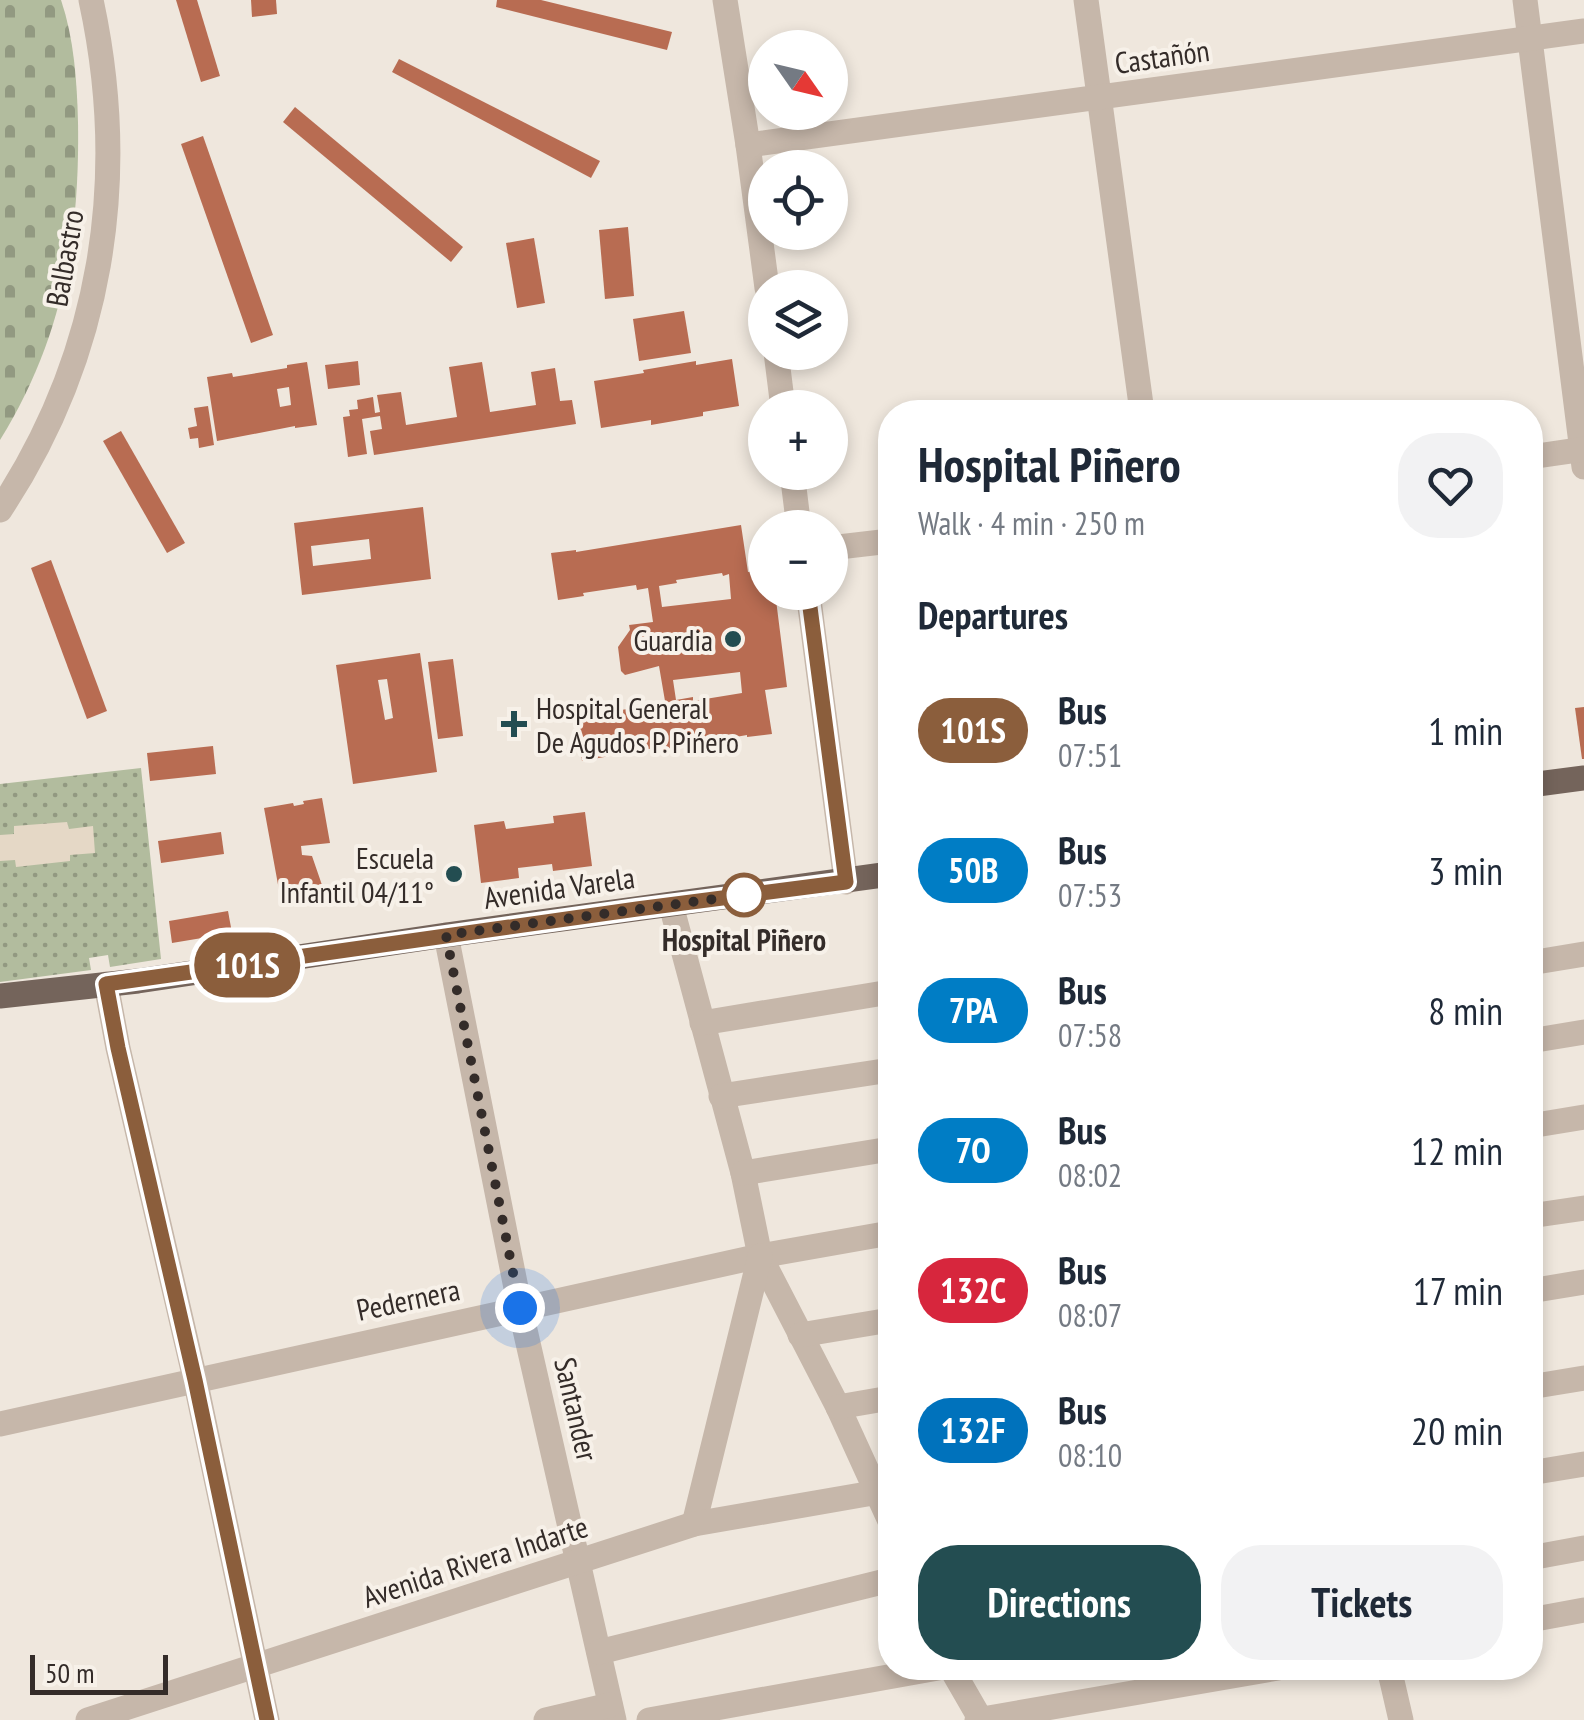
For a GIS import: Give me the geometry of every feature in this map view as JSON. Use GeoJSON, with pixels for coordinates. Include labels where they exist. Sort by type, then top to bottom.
{"type":"FeatureCollection","features":[{"type":"Feature","properties":{"kind":"main road"},"geometry":{"type":"LineString","coordinates":[[1543,783],[1584,778]]}},
{"type":"Feature","properties":{"kind":"main road","name":"Avenida Varela"},"geometry":{"type":"LineString","coordinates":[[0,996],[878,876]]}},
{"type":"Feature","properties":{"kind":"street","name":"Balbastro"},"geometry":{"type":"LineString","coordinates":[[0,510],[48,427],[72,370],[90,310],[102,249],[109,125],[91,0]]}},
{"type":"Feature","properties":{"kind":"street"},"geometry":{"type":"LineString","coordinates":[[725,0],[765,270]]}},
{"type":"Feature","properties":{"kind":"street"},"geometry":{"type":"LineString","coordinates":[[1086,0],[1140,400]]}},
{"type":"Feature","properties":{"kind":"street"},"geometry":{"type":"LineString","coordinates":[[1525,0],[1583,455],[1543,456]]}},
{"type":"Feature","properties":{"kind":"street","name":"Castañón"},"geometry":{"type":"LineString","coordinates":[[748,145],[1584,31]]}},
{"type":"Feature","properties":{"kind":"street"},"geometry":{"type":"LineString","coordinates":[[848,546],[878,542]]}},
{"type":"Feature","properties":{"kind":"street"},"geometry":{"type":"LineString","coordinates":[[810,610],[846,882]]}},
{"type":"Feature","properties":{"kind":"street"},"geometry":{"type":"LineString","coordinates":[[671,905],[743,1174],[760,1256],[878,1482]]}},
{"type":"Feature","properties":{"kind":"street","name":"Santander"},"geometry":{"type":"LineString","coordinates":[[446,935],[520,1308],[612,1713]]}},
{"type":"Feature","properties":{"kind":"street"},"geometry":{"type":"LineString","coordinates":[[1543,961],[1584,954]]}},
{"type":"Feature","properties":{"kind":"street"},"geometry":{"type":"LineString","coordinates":[[106,984],[267,1720]]}},
{"type":"Feature","properties":{"kind":"street"},"geometry":{"type":"LineString","coordinates":[[702,1023],[878,994]]}},
{"type":"Feature","properties":{"kind":"street"},"geometry":{"type":"LineString","coordinates":[[1543,1038],[1584,1032]]}},
{"type":"Feature","properties":{"kind":"street"},"geometry":{"type":"LineString","coordinates":[[721,1096],[878,1072]]}},
{"type":"Feature","properties":{"kind":"street"},"geometry":{"type":"LineString","coordinates":[[1543,1124],[1584,1117]]}},
{"type":"Feature","properties":{"kind":"street"},"geometry":{"type":"LineString","coordinates":[[743,1174],[878,1150]]}},
{"type":"Feature","properties":{"kind":"street"},"geometry":{"type":"LineString","coordinates":[[1543,1214],[1584,1208]]}},
{"type":"Feature","properties":{"kind":"street","name":"Pedernera"},"geometry":{"type":"LineString","coordinates":[[0,1424],[760,1256],[878,1235]]}},
{"type":"Feature","properties":{"kind":"street"},"geometry":{"type":"LineString","coordinates":[[694,1524],[760,1256]]}},
{"type":"Feature","properties":{"kind":"street"},"geometry":{"type":"LineString","coordinates":[[1543,1289],[1584,1282]]}},
{"type":"Feature","properties":{"kind":"street"},"geometry":{"type":"LineString","coordinates":[[800,1335],[878,1322]]}},
{"type":"Feature","properties":{"kind":"street"},"geometry":{"type":"LineString","coordinates":[[1543,1385],[1584,1378]]}},
{"type":"Feature","properties":{"kind":"street"},"geometry":{"type":"LineString","coordinates":[[838,1408],[878,1400]]}},
{"type":"Feature","properties":{"kind":"street"},"geometry":{"type":"LineString","coordinates":[[1543,1471],[1584,1464]]}},
{"type":"Feature","properties":{"kind":"street","name":"Avenida Rivera Indarte"},"geometry":{"type":"LineString","coordinates":[[88,1720],[694,1524],[878,1492]]}},
{"type":"Feature","properties":{"kind":"street"},"geometry":{"type":"LineString","coordinates":[[1543,1556],[1584,1548]]}},
{"type":"Feature","properties":{"kind":"street"},"geometry":{"type":"LineString","coordinates":[[599,1652],[878,1583]]}},
{"type":"Feature","properties":{"kind":"street"},"geometry":{"type":"LineString","coordinates":[[1543,1618],[1584,1610]]}},
{"type":"Feature","properties":{"kind":"street"},"geometry":{"type":"LineString","coordinates":[[649,1720],[878,1679]]}},
{"type":"Feature","properties":{"kind":"street"},"geometry":{"type":"LineString","coordinates":[[958,1680],[980,1720],[1209,1680]]}},
{"type":"Feature","properties":{"kind":"street"},"geometry":{"type":"LineString","coordinates":[[1392,1680],[1401,1720]]}},
{"type":"Feature","properties":{"kind":"street"},"geometry":{"type":"LineString","coordinates":[[546,1720],[612,1713]]}},
{"type":"Feature","properties":{"kind":"green space"},"geometry":{"type":"Polygon","coordinates":[[[0,0],[61,0],[74,60],[78,165],[71,247],[52,326],[39,364],[0,440],[0,0]]]}},
{"type":"Feature","properties":{"kind":"green space"},"geometry":{"type":"Polygon","coordinates":[[[141,768],[161,959],[110,967],[108,955],[89,958],[91,970],[0,982],[0,784],[141,768]]]}},
{"type":"Feature","properties":{"kind":"shaded area"},"geometry":{"type":"Polygon","coordinates":[[[67,822],[69,829],[93,826],[95,853],[70,855],[70,861],[16,867],[15,860],[0,861],[0,835],[14,834],[14,826],[67,822]]]}},
{"type":"Feature","properties":{"kind":"building"},"geometry":{"type":"Polygon","coordinates":[[[176,0],[197,0],[220,76],[201,82],[176,0]]]}},
{"type":"Feature","properties":{"kind":"building"},"geometry":{"type":"Polygon","coordinates":[[[251,0],[276,0],[277,14],[252,17],[251,0]]]}},
{"type":"Feature","properties":{"kind":"building"},"geometry":{"type":"Polygon","coordinates":[[[497,0],[541,0],[672,32],[667,50],[496,7],[497,0]]]}},
{"type":"Feature","properties":{"kind":"building"},"geometry":{"type":"Polygon","coordinates":[[[399,59],[600,161],[591,178],[392,72],[399,59]]]}},
{"type":"Feature","properties":{"kind":"building"},"geometry":{"type":"Polygon","coordinates":[[[295,107],[463,247],[451,262],[283,122],[295,107]]]}},
{"type":"Feature","properties":{"kind":"building"},"geometry":{"type":"Polygon","coordinates":[[[203,136],[273,335],[251,343],[181,144],[203,136]]]}},
{"type":"Feature","properties":{"kind":"building"},"geometry":{"type":"Polygon","coordinates":[[[628,227],[634,296],[605,299],[599,230],[628,227]]]}},
{"type":"Feature","properties":{"kind":"building"},"geometry":{"type":"Polygon","coordinates":[[[534,238],[545,303],[517,308],[506,243],[534,238]]]}},
{"type":"Feature","properties":{"kind":"building"},"geometry":{"type":"Polygon","coordinates":[[[684,311],[691,353],[639,361],[633,319],[684,311]]]}},
{"type":"Feature","properties":{"kind":"building"},"geometry":{"type":"Polygon","coordinates":[[[732,359],[739,406],[651,425],[651,420],[601,428],[594,381],[696,361],[696,365],[732,359]]]}},
{"type":"Feature","properties":{"kind":"building"},"geometry":{"type":"Polygon","coordinates":[[[358,361],[360,385],[328,389],[325,365],[358,361]]]}},
{"type":"Feature","properties":{"kind":"building"},"geometry":{"type":"Polygon","coordinates":[[[307,362],[317,425],[217,441],[207,377],[232,373],[233,377],[307,362]],[[289,387],[277,389],[280,407],[291,405],[289,387]]]}},
{"type":"Feature","properties":{"kind":"building"},"geometry":{"type":"Polygon","coordinates":[[[482,362],[490,412],[536,405],[531,372],[555,368],[560,401],[572,400],[576,424],[374,455],[370,431],[382,429],[380,416],[362,419],[367,454],[348,457],[343,417],[350,416],[349,410],[358,409],[357,400],[373,397],[375,413],[380,412],[377,395],[401,392],[406,425],[457,417],[449,367],[482,362]]]}},
{"type":"Feature","properties":{"kind":"building"},"geometry":{"type":"Polygon","coordinates":[[[208,406],[214,445],[199,448],[198,438],[190,439],[188,428],[197,426],[194,408],[208,406]]]}},
{"type":"Feature","properties":{"kind":"building"},"geometry":{"type":"Polygon","coordinates":[[[121,431],[185,543],[167,553],[103,441],[121,431]]]}},
{"type":"Feature","properties":{"kind":"building"},"geometry":{"type":"Polygon","coordinates":[[[423,507],[431,579],[302,595],[294,523],[423,507]],[[369,539],[311,546],[313,566],[371,559],[369,539]]]}},
{"type":"Feature","properties":{"kind":"building"},"geometry":{"type":"Polygon","coordinates":[[[741,525],[748,572],[748,610],[777,610],[787,687],[765,690],[772,734],[582,761],[575,714],[665,701],[659,666],[625,675],[621,671],[618,647],[630,630],[629,625],[653,622],[648,588],[637,590],[636,585],[558,600],[551,553],[741,525]],[[722,573],[676,580],[677,583],[659,586],[662,607],[731,599],[729,574],[722,573]],[[740,672],[673,680],[676,700],[742,693],[740,672]]]}},
{"type":"Feature","properties":{"kind":"building"},"geometry":{"type":"Polygon","coordinates":[[[51,560],[107,711],[87,719],[31,568],[51,560]]]}},
{"type":"Feature","properties":{"kind":"building"},"geometry":{"type":"Polygon","coordinates":[[[420,653],[437,772],[353,784],[336,665],[420,653]],[[387,679],[378,680],[385,720],[393,718],[387,679]]]}},
{"type":"Feature","properties":{"kind":"building"},"geometry":{"type":"Polygon","coordinates":[[[453,659],[463,736],[438,739],[428,662],[453,659]]]}},
{"type":"Feature","properties":{"kind":"building"},"geometry":{"type":"Polygon","coordinates":[[[1584,707],[1584,759],[1582,759],[1575,708],[1584,707]]]}},
{"type":"Feature","properties":{"kind":"building"},"geometry":{"type":"Polygon","coordinates":[[[213,746],[216,774],[150,781],[147,753],[213,746]]]}},
{"type":"Feature","properties":{"kind":"building"},"geometry":{"type":"Polygon","coordinates":[[[322,798],[330,843],[301,846],[302,855],[312,856],[322,885],[279,890],[264,808],[293,803],[294,806],[322,798]]]}},
{"type":"Feature","properties":{"kind":"building"},"geometry":{"type":"Polygon","coordinates":[[[585,812],[592,866],[553,871],[552,864],[518,868],[519,878],[481,883],[474,825],[504,821],[506,829],[554,823],[553,816],[585,812]]]}},
{"type":"Feature","properties":{"kind":"building"},"geometry":{"type":"Polygon","coordinates":[[[221,832],[224,854],[161,863],[158,841],[221,832]]]}},
{"type":"Feature","properties":{"kind":"building"},"geometry":{"type":"Polygon","coordinates":[[[228,911],[232,933],[172,943],[169,921],[228,911]]]}},
{"type":"Feature","properties":{"kind":"bus line","name":"101S"},"geometry":{"type":"LineString","coordinates":[[267,1720],[106,984],[846,882],[810,610]]}},
{"type":"Feature","properties":{"kind":"place","name":"Guardia"},"geometry":{"type":"Point","coordinates":[733,639]}},
{"type":"Feature","properties":{"kind":"place","name":"Hospital General De Agudos P. Pińero"},"geometry":{"type":"Point","coordinates":[514,724]}},
{"type":"Feature","properties":{"kind":"place","name":"Escuela Infantil 04/11°"},"geometry":{"type":"Point","coordinates":[454,874]}},
{"type":"Feature","properties":{"kind":"place","name":"Hospital Piñero"},"geometry":{"type":"Point","coordinates":[744,895]}},
{"type":"Feature","properties":{"kind":"route"},"geometry":{"type":"LineString","coordinates":[[520,1308],[446,935],[744,895]]}}]}
